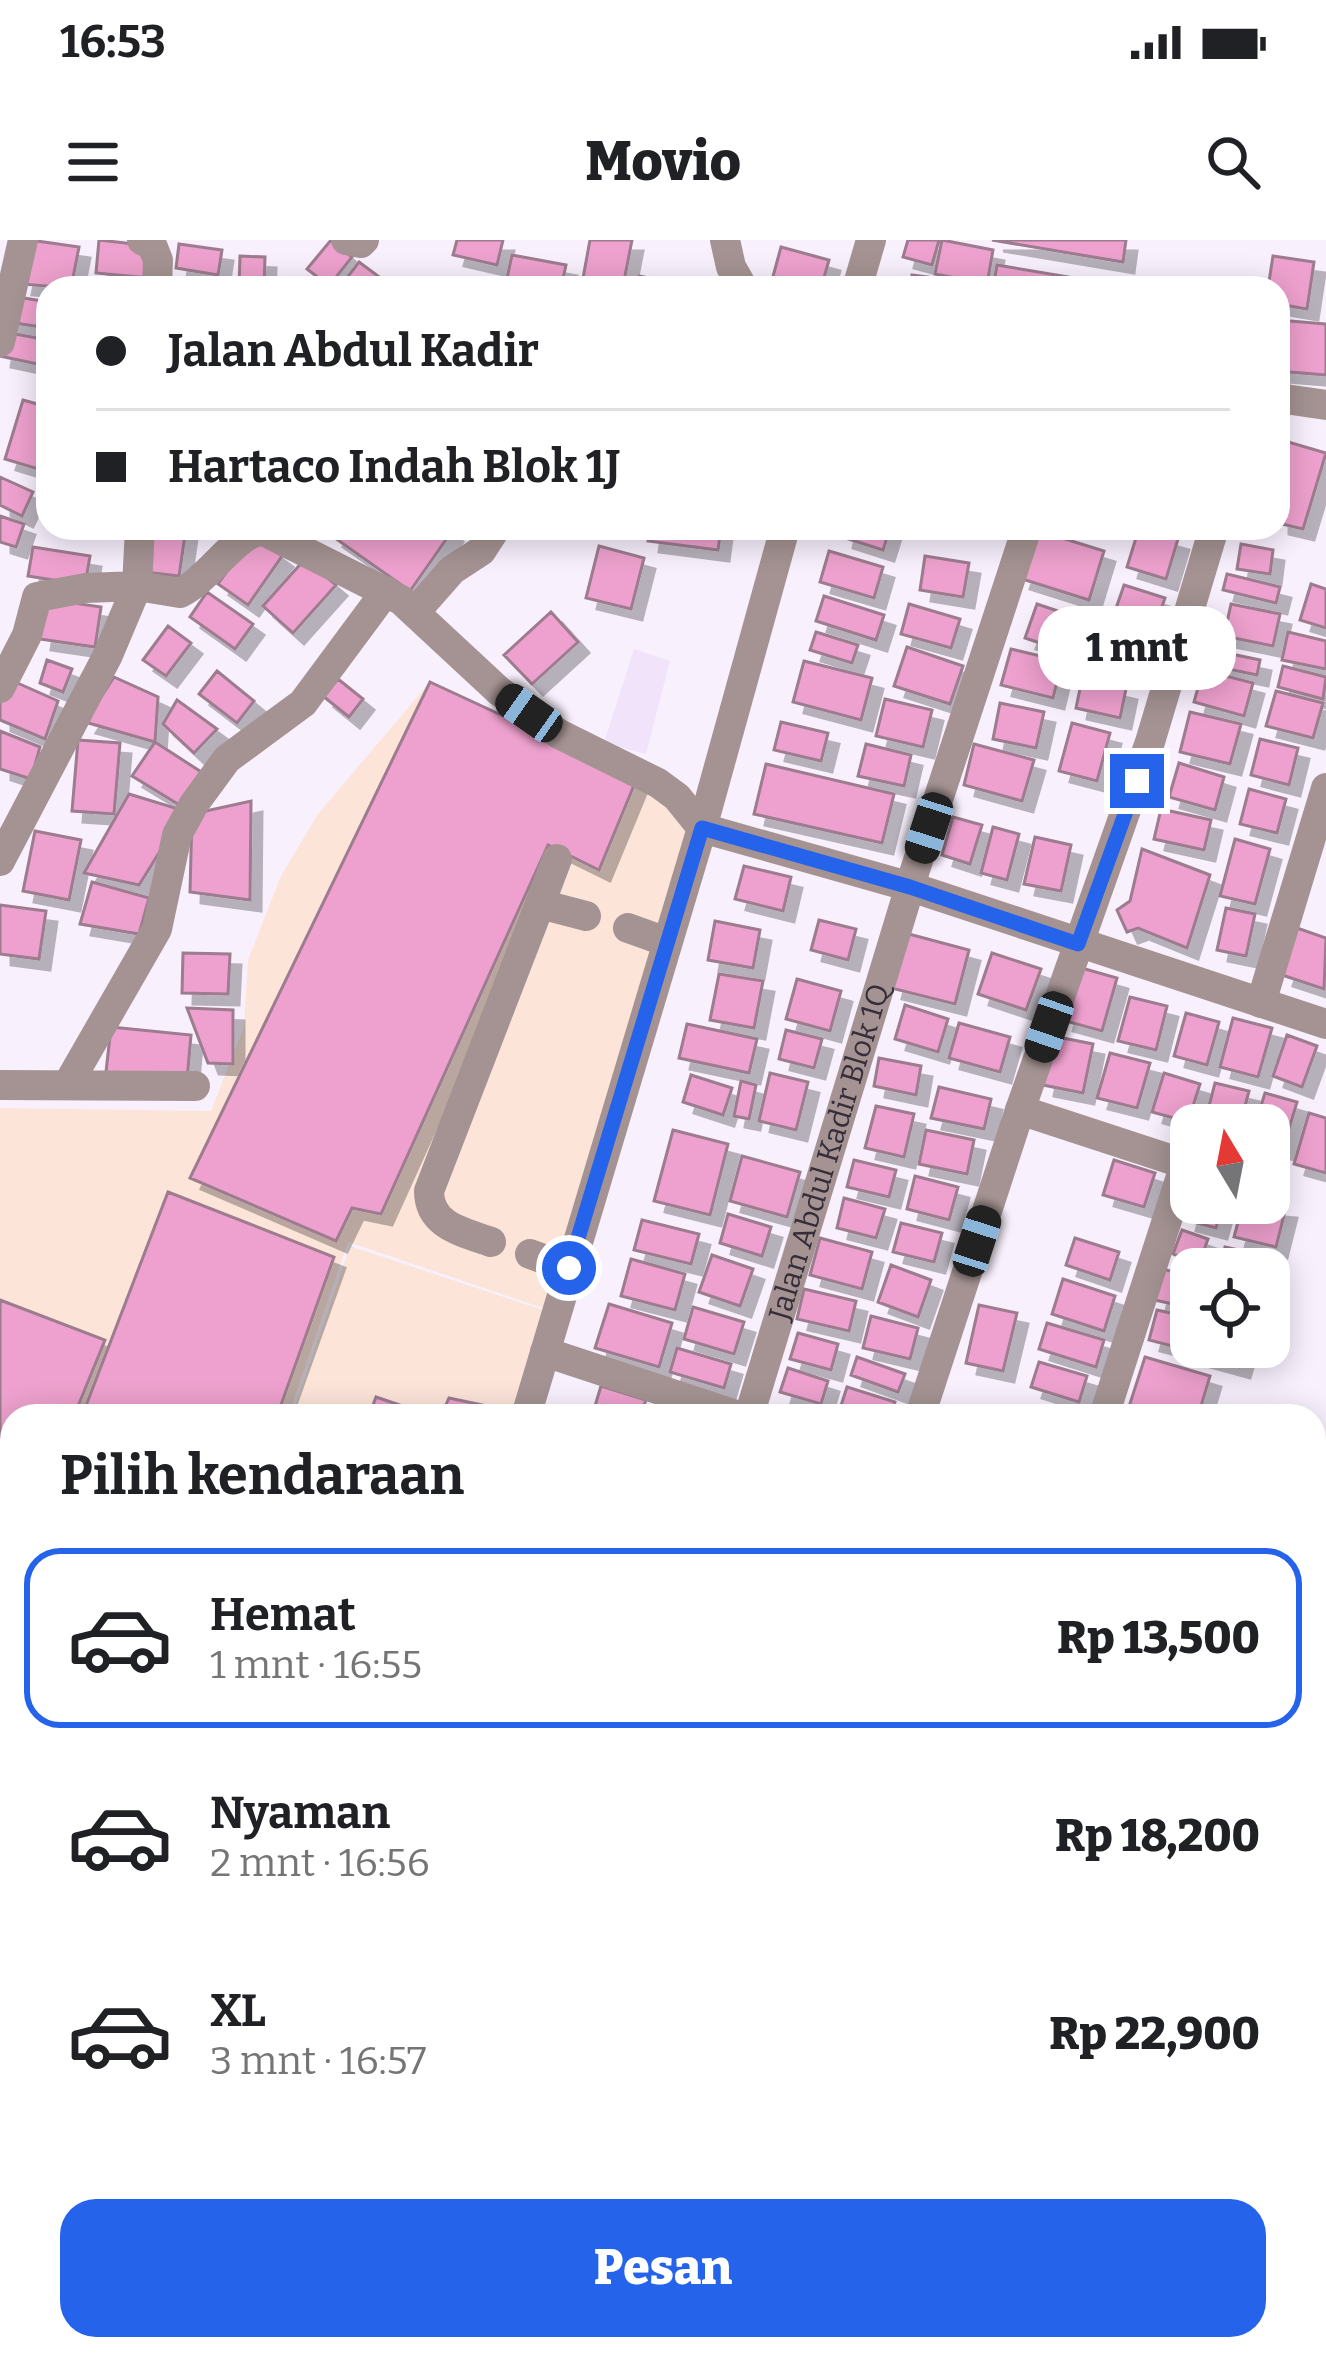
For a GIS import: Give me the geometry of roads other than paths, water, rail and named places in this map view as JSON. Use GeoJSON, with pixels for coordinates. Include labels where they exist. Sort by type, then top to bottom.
{"type":"FeatureCollection","features":[{"type":"Feature","properties":{"kind":"street"},"geometry":{"type":"LineString","coordinates":[[0,342],[23,240]]}},
{"type":"Feature","properties":{"kind":"street"},"geometry":{"type":"LineString","coordinates":[[142,240],[152,245],[157,276]]}},
{"type":"Feature","properties":{"kind":"street"},"geometry":{"type":"LineString","coordinates":[[346,240],[364,240]]}},
{"type":"Feature","properties":{"kind":"street"},"geometry":{"type":"LineString","coordinates":[[724,240],[736,276]]}},
{"type":"Feature","properties":{"kind":"street"},"geometry":{"type":"LineString","coordinates":[[860,276],[871,240]]}},
{"type":"Feature","properties":{"kind":"street"},"geometry":{"type":"LineString","coordinates":[[1290,400],[1326,405]]}},
{"type":"Feature","properties":{"kind":"street"},"geometry":{"type":"LineString","coordinates":[[2,849],[107,655],[137,586],[139,540]]}},
{"type":"Feature","properties":{"kind":"street"},"geometry":{"type":"LineString","coordinates":[[0,688],[27,635],[37,597],[137,586],[170,593],[190,589],[244,540]]}},
{"type":"Feature","properties":{"kind":"street"},"geometry":{"type":"LineString","coordinates":[[286,540],[386,591],[415,612],[499,692],[560,734],[658,783],[677,797],[702,828],[910,887],[1326,1024]]}},
{"type":"Feature","properties":{"kind":"street"},"geometry":{"type":"LineString","coordinates":[[415,612],[452,570],[488,540]]}},
{"type":"Feature","properties":{"kind":"street"},"geometry":{"type":"LineString","coordinates":[[530,1404],[702,828],[782,540]]}},
{"type":"Feature","properties":{"kind":"street","name":"Jalan Abdul Kadir Blok 1Q"},"geometry":{"type":"LineString","coordinates":[[752,1404],[910,887],[1023,540]]}},
{"type":"Feature","properties":{"kind":"street"},"geometry":{"type":"LineString","coordinates":[[924,1404],[1020,1110],[1150,742],[1210,540]]}},
{"type":"Feature","properties":{"kind":"street"},"geometry":{"type":"LineString","coordinates":[[68,1084],[157,929],[177,835],[194,804],[227,759],[303,703],[386,591]]}},
{"type":"Feature","properties":{"kind":"street"},"geometry":{"type":"LineString","coordinates":[[1262,1003],[1326,788]]}},
{"type":"Feature","properties":{"kind":"street"},"geometry":{"type":"LineString","coordinates":[[490,1241],[451,1228],[436,1216],[429,1205],[429,1191],[557,859]]}},
{"type":"Feature","properties":{"kind":"street"},"geometry":{"type":"LineString","coordinates":[[540,904],[586,916]]}},
{"type":"Feature","properties":{"kind":"street"},"geometry":{"type":"LineString","coordinates":[[628,928],[667,942]]}},
{"type":"Feature","properties":{"kind":"street"},"geometry":{"type":"LineString","coordinates":[[0,1085],[194,1086]]}},
{"type":"Feature","properties":{"kind":"street"},"geometry":{"type":"LineString","coordinates":[[1020,1110],[1170,1159]]}},
{"type":"Feature","properties":{"kind":"street"},"geometry":{"type":"LineString","coordinates":[[1108,1404],[1170,1219]]}},
{"type":"Feature","properties":{"kind":"street"},"geometry":{"type":"LineString","coordinates":[[530,1254],[569,1268]]}},
{"type":"Feature","properties":{"kind":"street"},"geometry":{"type":"LineString","coordinates":[[545,1352],[703,1404]]}}]}
